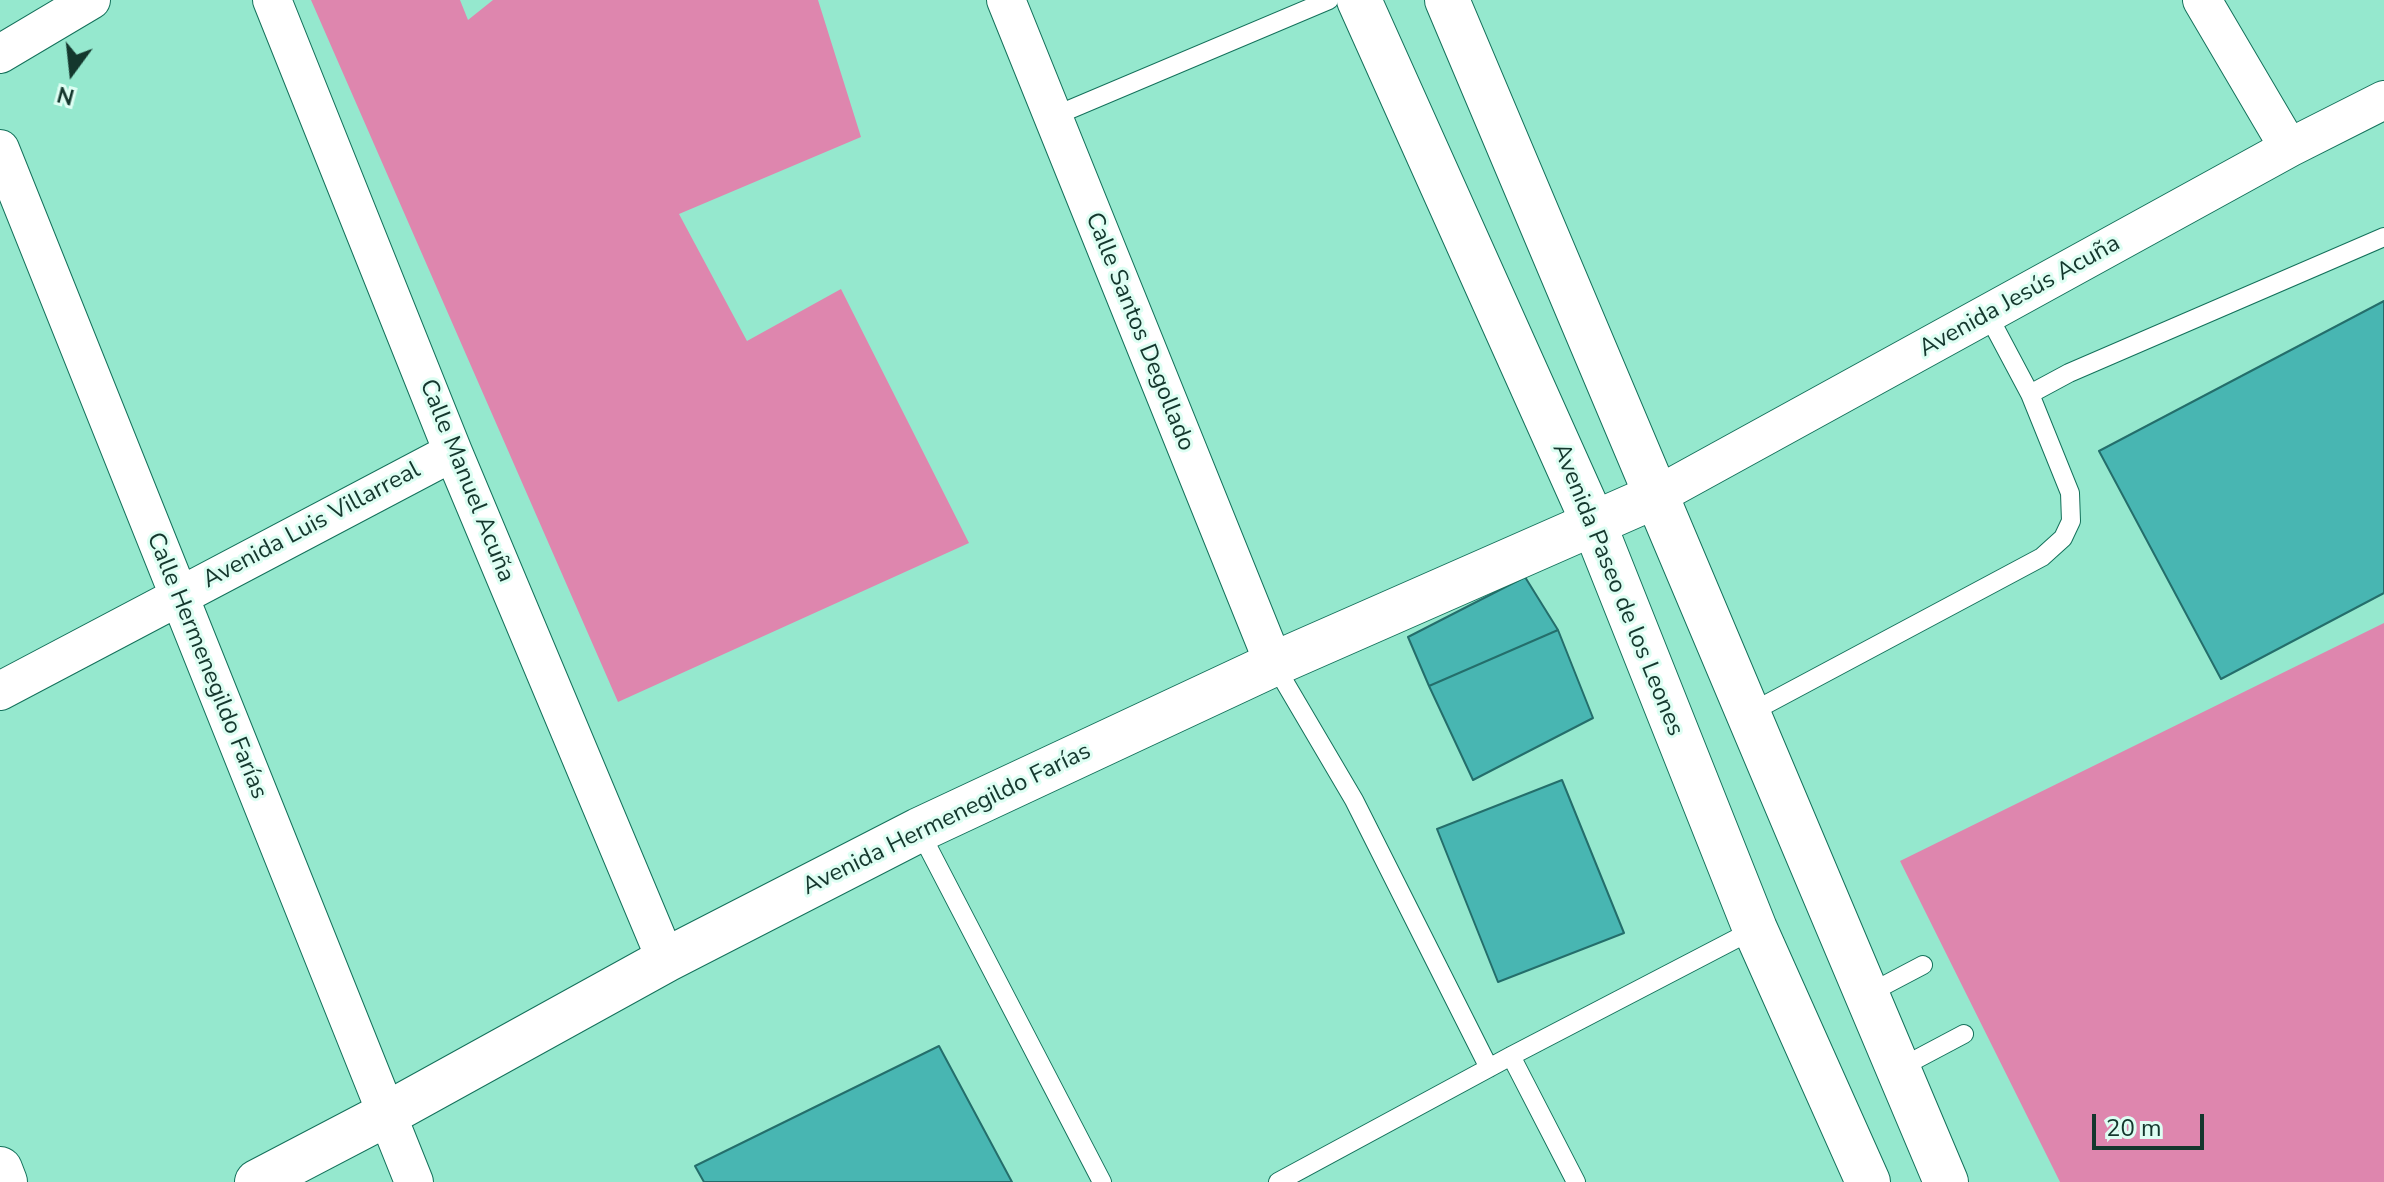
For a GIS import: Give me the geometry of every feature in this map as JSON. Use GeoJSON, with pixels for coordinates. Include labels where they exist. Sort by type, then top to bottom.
{"type":"FeatureCollection","features":[{"type":"Feature","properties":{"kind":"main road","name":"Avenida Paseo de los Leones"},"geometry":{"type":"LineString","coordinates":[[1359,0],[1593,522],[1755,929],[1868,1182]]}},
{"type":"Feature","properties":{"kind":"main road"},"geometry":{"type":"LineString","coordinates":[[1447,0],[1946,1182]]}},
{"type":"Feature","properties":{"kind":"main road","name":"Avenida Hermenegildo Farías"},"geometry":{"type":"LineString","coordinates":[[257,1182],[666,960],[919,830],[1274,664],[1656,496]]}},
{"type":"Feature","properties":{"kind":"main road"},"geometry":{"type":"LineString","coordinates":[[0,1169],[5,1182]]}},
{"type":"Feature","properties":{"kind":"street"},"geometry":{"type":"LineString","coordinates":[[0,54],[91,0]]}},
{"type":"Feature","properties":{"kind":"street","name":"Calle Manuel Acuña"},"geometry":{"type":"LineString","coordinates":[[272,0],[453,452],[666,960]]}},
{"type":"Feature","properties":{"kind":"street","name":"Calle Santos Degollado"},"geometry":{"type":"LineString","coordinates":[[1006,0],[1274,664]]}},
{"type":"Feature","properties":{"kind":"street"},"geometry":{"type":"LineString","coordinates":[[2202,0],[2289,148]]}},
{"type":"Feature","properties":{"kind":"street","name":"Avenida Jesús Acuña"},"geometry":{"type":"LineString","coordinates":[[1656,496],[2289,148],[2384,100]]}},
{"type":"Feature","properties":{"kind":"street","name":"Calle Hermenegildo Farías"},"geometry":{"type":"LineString","coordinates":[[0,149],[414,1182]]}},
{"type":"Feature","properties":{"kind":"street","name":"Avenida Luis Villarreal"},"geometry":{"type":"LineString","coordinates":[[0,691],[453,452]]}},
{"type":"Feature","properties":{"kind":"lane"},"geometry":{"type":"LineString","coordinates":[[1052,117],[1329,0]]}},
{"type":"Feature","properties":{"kind":"lane"},"geometry":{"type":"LineString","coordinates":[[2030,394],[2069,373],[2384,237]]}},
{"type":"Feature","properties":{"kind":"lane"},"geometry":{"type":"LineString","coordinates":[[1748,714],[2042,557],[2063,538],[2071,521],[2070,493],[2030,394],[1988,315]]}},
{"type":"Feature","properties":{"kind":"lane"},"geometry":{"type":"LineString","coordinates":[[1274,664],[1354,800],[1489,1068]]}},
{"type":"Feature","properties":{"kind":"lane"},"geometry":{"type":"LineString","coordinates":[[919,830],[1102,1182]]}},
{"type":"Feature","properties":{"kind":"lane"},"geometry":{"type":"LineString","coordinates":[[1278,1182],[1755,929]]}},
{"type":"Feature","properties":{"kind":"lane"},"geometry":{"type":"LineString","coordinates":[[1866,995],[1923,965]]}},
{"type":"Feature","properties":{"kind":"lane"},"geometry":{"type":"LineString","coordinates":[[1898,1069],[1964,1034]]}},
{"type":"Feature","properties":{"kind":"lane"},"geometry":{"type":"LineString","coordinates":[[1511,1056],[1576,1182]]}},
{"type":"Feature","properties":{"kind":"shaded area"},"geometry":{"type":"Polygon","coordinates":[[[311,0],[460,0],[468,20],[493,0],[818,0],[861,137],[679,214],[747,341],[841,289],[969,543],[618,702],[311,0]]]}},
{"type":"Feature","properties":{"kind":"shaded area"},"geometry":{"type":"Polygon","coordinates":[[[2384,623],[2384,1182],[2060,1182],[1900,861],[2384,623]]]}},
{"type":"Feature","properties":{"kind":"building"},"geometry":{"type":"Polygon","coordinates":[[[2384,301],[2384,593],[2221,679],[2099,451],[2384,301]]]}},
{"type":"Feature","properties":{"kind":"building"},"geometry":{"type":"Polygon","coordinates":[[[1525,577],[1558,630],[1429,686],[1408,637],[1525,577]]]}},
{"type":"Feature","properties":{"kind":"building"},"geometry":{"type":"Polygon","coordinates":[[[1558,630],[1593,718],[1473,780],[1429,686],[1558,630]]]}},
{"type":"Feature","properties":{"kind":"building"},"geometry":{"type":"Polygon","coordinates":[[[1562,780],[1624,933],[1498,982],[1437,829],[1562,780]]]}},
{"type":"Feature","properties":{"kind":"building"},"geometry":{"type":"Polygon","coordinates":[[[939,1046],[1012,1182],[704,1182],[695,1166],[939,1046]]]}}]}
